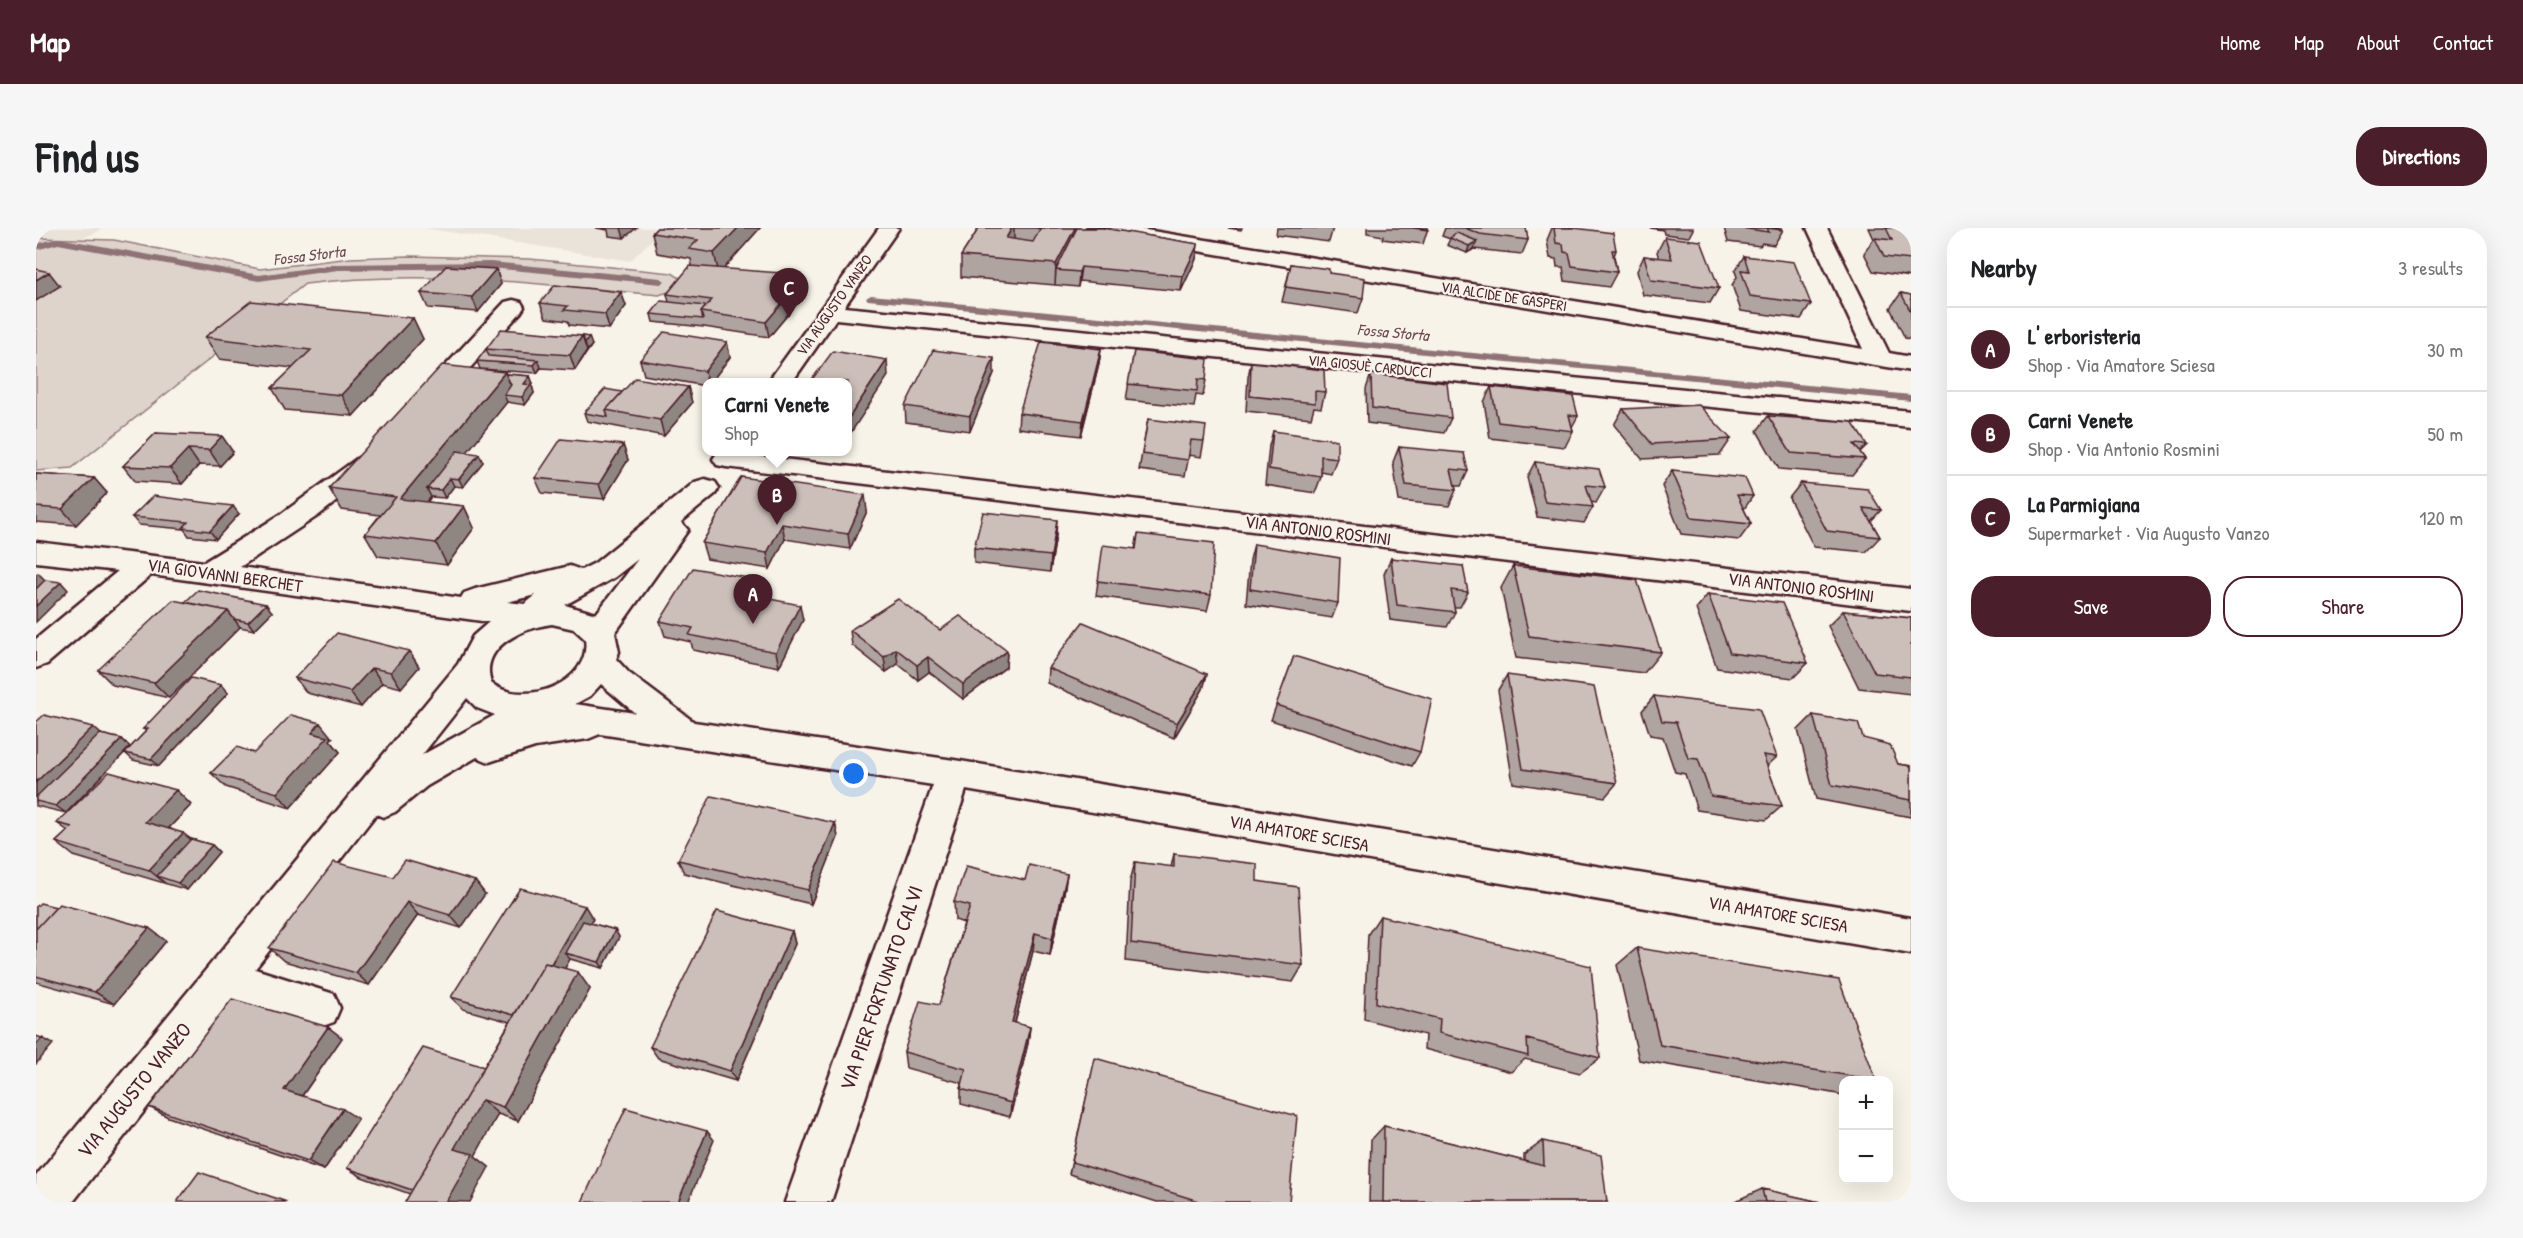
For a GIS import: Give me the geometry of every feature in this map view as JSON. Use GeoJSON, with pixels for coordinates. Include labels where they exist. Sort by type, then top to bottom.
{"type":"FeatureCollection","features":[{"type":"Feature","properties":{"kind":"street","name":"VIA AUGUSTO VANZO"},"geometry":{"type":"LineString","coordinates":[[783,378],[889,228]]}},
{"type":"Feature","properties":{"kind":"street","name":"VIA ALCIDE DE GASPERI"},"geometry":{"type":"LineString","coordinates":[[1097,228],[1911,364]]}},
{"type":"Feature","properties":{"kind":"street"},"geometry":{"type":"LineString","coordinates":[[1817,228],[1880,359]]}},
{"type":"Feature","properties":{"kind":"street"},"geometry":{"type":"LineString","coordinates":[[411,418],[513,307]]}},
{"type":"Feature","properties":{"kind":"street","name":"VIA GIOSUÈ CARDUCCI"},"geometry":{"type":"LineString","coordinates":[[829,312],[1909,424]]}},
{"type":"Feature","properties":{"kind":"street"},"geometry":{"type":"LineString","coordinates":[[208,573],[278,532],[328,498],[372,461],[387,444]]}},
{"type":"Feature","properties":{"kind":"street","name":"VIA AUGUSTO VANZO"},"geometry":{"type":"LineString","coordinates":[[339,837],[415,776],[537,706],[577,690],[591,677],[600,647],[727,456]]}},
{"type":"Feature","properties":{"kind":"street","name":"VIA ANTONIO ROSMINI"},"geometry":{"type":"LineString","coordinates":[[736,456],[1911,600]]}},
{"type":"Feature","properties":{"kind":"street","name":"VIA AUGUSTO VANZO"},"geometry":{"type":"LineString","coordinates":[[531,616],[544,604],[583,583],[617,560],[705,489]]}},
{"type":"Feature","properties":{"kind":"street","name":"VIA GIOVANNI BERCHET"},"geometry":{"type":"LineString","coordinates":[[36,552],[145,564],[449,607],[531,616]]}},
{"type":"Feature","properties":{"kind":"street"},"geometry":{"type":"LineString","coordinates":[[449,607],[557,581],[617,560]]}},
{"type":"Feature","properties":{"kind":"street"},"geometry":{"type":"LineString","coordinates":[[36,656],[145,564]]}},
{"type":"Feature","properties":{"kind":"street","name":"VIA GIOVANNI BERCHET"},"geometry":{"type":"LineString","coordinates":[[414,602],[463,629],[472,637],[476,658]]}},
{"type":"Feature","properties":{"kind":"street","name":"VIA AUGUSTO VANZO"},"geometry":{"type":"LineString","coordinates":[[44,1202],[339,837],[493,634],[511,623],[531,616],[552,613],[572,615],[588,621],[600,647]]}},
{"type":"Feature","properties":{"kind":"street","name":"VIA AMATORE SCIESA"},"geometry":{"type":"LineString","coordinates":[[600,647],[618,682],[686,735]]}},
{"type":"Feature","properties":{"kind":"street","name":"VIA AUGUSTO VANZO"},"geometry":{"type":"LineString","coordinates":[[476,658],[473,682],[480,694],[493,702],[509,707],[537,706]]}},
{"type":"Feature","properties":{"kind":"street","name":"VIA AMATORE SCIESA"},"geometry":{"type":"LineString","coordinates":[[537,706],[560,715],[954,774],[1911,936]]}},
{"type":"Feature","properties":{"kind":"street"},"geometry":{"type":"LineString","coordinates":[[415,776],[464,756],[535,734],[620,724]]}},
{"type":"Feature","properties":{"kind":"street","name":"VIA PIER FORTUNATO CALVI"},"geometry":{"type":"LineString","coordinates":[[808,1202],[954,774]]}},
{"type":"Feature","properties":{"kind":"street"},"geometry":{"type":"LineString","coordinates":[[225,978],[320,1008]]}},
{"type":"Feature","properties":{"kind":"shaded area"},"geometry":{"type":"Polygon","coordinates":[[[36,228],[101,228],[83,238],[36,238],[36,228]]]}},
{"type":"Feature","properties":{"kind":"shaded area"},"geometry":{"type":"Polygon","coordinates":[[[424,228],[664,228],[630,261],[424,228]]]}},
{"type":"Feature","properties":{"kind":"shaded area"},"geometry":{"type":"Polygon","coordinates":[[[36,238],[114,240],[260,269],[351,258],[410,256],[530,259],[672,273],[680,278],[674,290],[659,295],[438,278],[393,278],[305,284],[72,468],[36,471],[36,238]]]}},
{"type":"Feature","properties":{"kind":"building"},"geometry":{"type":"Polygon","coordinates":[[[657,228],[738,228],[714,253],[689,249],[698,240],[652,233],[657,228]]]}},
{"type":"Feature","properties":{"kind":"building"},"geometry":{"type":"Polygon","coordinates":[[[979,228],[1012,228],[1006,238],[1033,242],[1040,229],[1036,228],[1075,228],[1056,264],[961,256],[979,228]]]}},
{"type":"Feature","properties":{"kind":"building"},"geometry":{"type":"Polygon","coordinates":[[[1077,228],[1103,228],[1198,244],[1183,276],[1081,267],[1079,272],[1056,270],[1077,228]]]}},
{"type":"Feature","properties":{"kind":"building"},"geometry":{"type":"Polygon","coordinates":[[[1465,228],[1526,228],[1528,240],[1480,234],[1465,228]]]}},
{"type":"Feature","properties":{"kind":"building"},"geometry":{"type":"Polygon","coordinates":[[[1554,228],[1613,233],[1616,250],[1612,250],[1617,272],[1572,266],[1569,253],[1564,252],[1563,244],[1556,243],[1554,228]]]}},
{"type":"Feature","properties":{"kind":"building"},"geometry":{"type":"Polygon","coordinates":[[[1741,228],[1767,228],[1769,232],[1741,228]]]}},
{"type":"Feature","properties":{"kind":"building"},"geometry":{"type":"Polygon","coordinates":[[[1886,228],[1911,228],[1911,260],[1884,257],[1875,238],[1892,240],[1886,228]]]}},
{"type":"Feature","properties":{"kind":"building"},"geometry":{"type":"Polygon","coordinates":[[[1457,233],[1477,241],[1469,246],[1450,238],[1457,233]]]}},
{"type":"Feature","properties":{"kind":"building"},"geometry":{"type":"Polygon","coordinates":[[[1665,237],[1701,241],[1719,288],[1651,280],[1644,256],[1672,259],[1665,237]]]}},
{"type":"Feature","properties":{"kind":"building"},"geometry":{"type":"Polygon","coordinates":[[[1744,256],[1794,262],[1811,304],[1750,296],[1741,270],[1749,271],[1744,256]]]}},
{"type":"Feature","properties":{"kind":"building"},"geometry":{"type":"Polygon","coordinates":[[[1291,264],[1329,269],[1329,273],[1365,278],[1363,298],[1286,287],[1291,264]]]}},
{"type":"Feature","properties":{"kind":"building"},"geometry":{"type":"Polygon","coordinates":[[[446,266],[496,269],[472,297],[421,293],[446,266]]]}},
{"type":"Feature","properties":{"kind":"building"},"geometry":{"type":"Polygon","coordinates":[[[690,266],[794,274],[802,280],[766,322],[701,312],[712,300],[667,294],[690,266]]]}},
{"type":"Feature","properties":{"kind":"building"},"geometry":{"type":"Polygon","coordinates":[[[36,269],[49,272],[36,280],[36,269]]]}},
{"type":"Feature","properties":{"kind":"building"},"geometry":{"type":"Polygon","coordinates":[[[555,285],[621,292],[605,314],[564,310],[568,306],[540,303],[555,285]]]}},
{"type":"Feature","properties":{"kind":"building"},"geometry":{"type":"Polygon","coordinates":[[[1901,293],[1911,295],[1911,312],[1901,293]]]}},
{"type":"Feature","properties":{"kind":"building"},"geometry":{"type":"Polygon","coordinates":[[[251,301],[413,318],[341,395],[272,388],[311,350],[205,337],[251,301]]]}},
{"type":"Feature","properties":{"kind":"building"},"geometry":{"type":"Polygon","coordinates":[[[661,301],[706,306],[701,312],[703,319],[651,314],[661,301]]]}},
{"type":"Feature","properties":{"kind":"building"},"geometry":{"type":"Polygon","coordinates":[[[501,329],[582,336],[570,355],[486,349],[501,329]]]}},
{"type":"Feature","properties":{"kind":"building"},"geometry":{"type":"Polygon","coordinates":[[[664,332],[727,342],[705,371],[640,360],[664,332]]]}},
{"type":"Feature","properties":{"kind":"building"},"geometry":{"type":"Polygon","coordinates":[[[1041,342],[1101,349],[1083,421],[1019,413],[1041,342]]]}},
{"type":"Feature","properties":{"kind":"building"},"geometry":{"type":"Polygon","coordinates":[[[486,349],[489,356],[538,360],[534,365],[477,361],[486,349]]]}},
{"type":"Feature","properties":{"kind":"building"},"geometry":{"type":"Polygon","coordinates":[[[933,350],[994,358],[970,416],[905,406],[933,350]]]}},
{"type":"Feature","properties":{"kind":"building"},"geometry":{"type":"Polygon","coordinates":[[[833,351],[887,360],[852,413],[852,378],[813,378],[833,351]]]}},
{"type":"Feature","properties":{"kind":"building"},"geometry":{"type":"Polygon","coordinates":[[[1134,351],[1208,359],[1206,380],[1198,379],[1197,391],[1128,384],[1134,351]]]}},
{"type":"Feature","properties":{"kind":"building"},"geometry":{"type":"Polygon","coordinates":[[[1251,362],[1324,370],[1325,392],[1315,391],[1315,403],[1250,396],[1251,362]]]}},
{"type":"Feature","properties":{"kind":"building"},"geometry":{"type":"Polygon","coordinates":[[[442,365],[505,372],[400,499],[464,506],[436,543],[365,534],[396,497],[329,488],[442,365]]]}},
{"type":"Feature","properties":{"kind":"building"},"geometry":{"type":"Polygon","coordinates":[[[506,374],[530,376],[524,384],[531,385],[522,397],[504,395],[511,385],[506,374]]]}},
{"type":"Feature","properties":{"kind":"building"},"geometry":{"type":"Polygon","coordinates":[[[1371,374],[1447,383],[1451,418],[1372,408],[1371,374]]]}},
{"type":"Feature","properties":{"kind":"building"},"geometry":{"type":"Polygon","coordinates":[[[635,378],[688,387],[660,420],[606,410],[635,378]]]}},
{"type":"Feature","properties":{"kind":"building"},"geometry":{"type":"Polygon","coordinates":[[[1491,387],[1573,396],[1578,416],[1569,415],[1573,431],[1498,422],[1491,387]]]}},
{"type":"Feature","properties":{"kind":"building"},"geometry":{"type":"Polygon","coordinates":[[[605,389],[622,392],[606,410],[608,417],[584,413],[605,389]]]}},
{"type":"Feature","properties":{"kind":"building"},"geometry":{"type":"Polygon","coordinates":[[[1699,405],[1731,439],[1652,444],[1623,409],[1699,405]]]}},
{"type":"Feature","properties":{"kind":"building"},"geometry":{"type":"Polygon","coordinates":[[[1768,416],[1852,422],[1867,445],[1854,444],[1865,459],[1791,453],[1768,416]]]}},
{"type":"Feature","properties":{"kind":"building"},"geometry":{"type":"Polygon","coordinates":[[[1148,419],[1206,426],[1204,441],[1191,440],[1188,460],[1142,454],[1148,419]]]}},
{"type":"Feature","properties":{"kind":"building"},"geometry":{"type":"Polygon","coordinates":[[[1273,431],[1337,440],[1337,458],[1321,456],[1321,477],[1269,469],[1273,431]]]}},
{"type":"Feature","properties":{"kind":"building"},"geometry":{"type":"Polygon","coordinates":[[[156,433],[222,436],[209,450],[188,449],[170,468],[123,466],[156,433]]]}},
{"type":"Feature","properties":{"kind":"building"},"geometry":{"type":"Polygon","coordinates":[[[561,439],[623,445],[599,484],[535,478],[561,439]]]}},
{"type":"Feature","properties":{"kind":"building"},"geometry":{"type":"Polygon","coordinates":[[[1399,447],[1464,453],[1468,471],[1451,469],[1456,490],[1406,485],[1399,447]]]}},
{"type":"Feature","properties":{"kind":"building"},"geometry":{"type":"Polygon","coordinates":[[[457,451],[479,454],[459,479],[450,478],[441,490],[427,489],[457,451]]]}},
{"type":"Feature","properties":{"kind":"building"},"geometry":{"type":"Polygon","coordinates":[[[1535,462],[1599,469],[1605,487],[1586,485],[1593,507],[1545,502],[1535,462]]]}},
{"type":"Feature","properties":{"kind":"building"},"geometry":{"type":"Polygon","coordinates":[[[1672,471],[1745,478],[1753,496],[1737,495],[1751,524],[1692,518],[1672,471]]]}},
{"type":"Feature","properties":{"kind":"building"},"geometry":{"type":"Polygon","coordinates":[[[36,474],[94,478],[62,509],[36,507],[36,474]]]}},
{"type":"Feature","properties":{"kind":"building"},"geometry":{"type":"Polygon","coordinates":[[[741,477],[865,495],[848,534],[782,524],[767,553],[702,543],[741,477]]]}},
{"type":"Feature","properties":{"kind":"building"},"geometry":{"type":"Polygon","coordinates":[[[1801,483],[1868,489],[1881,510],[1863,508],[1880,537],[1827,531],[1801,483]]]}},
{"type":"Feature","properties":{"kind":"building"},"geometry":{"type":"Polygon","coordinates":[[[153,496],[233,506],[210,531],[183,528],[188,522],[132,517],[153,496]]]}},
{"type":"Feature","properties":{"kind":"building"},"geometry":{"type":"Polygon","coordinates":[[[983,512],[1057,520],[1051,556],[974,548],[983,512]]]}},
{"type":"Feature","properties":{"kind":"building"},"geometry":{"type":"Polygon","coordinates":[[[1138,534],[1214,543],[1211,595],[1098,581],[1103,545],[1136,549],[1138,534]]]}},
{"type":"Feature","properties":{"kind":"building"},"geometry":{"type":"Polygon","coordinates":[[[1254,544],[1340,558],[1338,603],[1250,589],[1254,544]]]}},
{"type":"Feature","properties":{"kind":"building"},"geometry":{"type":"Polygon","coordinates":[[[1391,558],[1463,566],[1468,592],[1451,590],[1455,612],[1397,605],[1391,558]]]}},
{"type":"Feature","properties":{"kind":"building"},"geometry":{"type":"Polygon","coordinates":[[[1513,566],[1637,580],[1661,652],[1529,636],[1513,566]]]}},
{"type":"Feature","properties":{"kind":"building"},"geometry":{"type":"Polygon","coordinates":[[[693,568],[759,580],[750,595],[800,605],[776,652],[689,635],[693,628],[660,621],[693,568]]]}},
{"type":"Feature","properties":{"kind":"building"},"geometry":{"type":"Polygon","coordinates":[[[45,580],[61,582],[36,606],[36,589],[45,580]]]}},
{"type":"Feature","properties":{"kind":"building"},"geometry":{"type":"Polygon","coordinates":[[[198,590],[266,604],[248,622],[234,619],[228,611],[185,602],[198,590]]]}},
{"type":"Feature","properties":{"kind":"building"},"geometry":{"type":"Polygon","coordinates":[[[1708,594],[1782,603],[1808,663],[1730,653],[1708,594]]]}},
{"type":"Feature","properties":{"kind":"building"},"geometry":{"type":"Polygon","coordinates":[[[898,599],[940,630],[960,616],[1007,651],[963,684],[928,657],[917,665],[896,649],[884,657],[850,630],[898,599]]]}},
{"type":"Feature","properties":{"kind":"building"},"geometry":{"type":"Polygon","coordinates":[[[173,600],[228,611],[154,683],[98,670],[173,600]]]}},
{"type":"Feature","properties":{"kind":"building"},"geometry":{"type":"Polygon","coordinates":[[[1843,611],[1911,618],[1911,677],[1875,673],[1843,611]]]}},
{"type":"Feature","properties":{"kind":"building"},"geometry":{"type":"Polygon","coordinates":[[[1083,622],[1207,674],[1177,723],[1048,668],[1083,622]]]}},
{"type":"Feature","properties":{"kind":"building"},"geometry":{"type":"Polygon","coordinates":[[[337,633],[409,651],[391,672],[372,668],[350,692],[295,678],[337,633]]]}},
{"type":"Feature","properties":{"kind":"building"},"geometry":{"type":"Polygon","coordinates":[[[1294,656],[1432,699],[1420,752],[1276,705],[1294,656]]]}},
{"type":"Feature","properties":{"kind":"building"},"geometry":{"type":"Polygon","coordinates":[[[1507,675],[1594,687],[1617,783],[1523,769],[1507,675]]]}},
{"type":"Feature","properties":{"kind":"building"},"geometry":{"type":"Polygon","coordinates":[[[191,678],[221,685],[151,759],[125,753],[148,729],[143,729],[191,678]]]}},
{"type":"Feature","properties":{"kind":"building"},"geometry":{"type":"Polygon","coordinates":[[[1654,696],[1759,709],[1777,757],[1763,755],[1782,806],[1711,796],[1698,759],[1688,758],[1676,722],[1662,721],[1654,696]]]}},
{"type":"Feature","properties":{"kind":"building"},"geometry":{"type":"Polygon","coordinates":[[[44,715],[93,727],[36,782],[36,722],[44,715]]]}},
{"type":"Feature","properties":{"kind":"building"},"geometry":{"type":"Polygon","coordinates":[[[291,715],[320,723],[312,733],[328,737],[277,793],[211,773],[237,747],[254,753],[291,715]]]}},
{"type":"Feature","properties":{"kind":"building"},"geometry":{"type":"Polygon","coordinates":[[[1813,715],[1858,723],[1863,738],[1890,745],[1898,764],[1911,766],[1911,800],[1832,785],[1813,715]]]}},
{"type":"Feature","properties":{"kind":"building"},"geometry":{"type":"Polygon","coordinates":[[[100,734],[122,739],[56,806],[36,801],[36,797],[100,734]]]}},
{"type":"Feature","properties":{"kind":"building"},"geometry":{"type":"Polygon","coordinates":[[[109,772],[176,790],[145,822],[183,833],[149,870],[56,842],[72,827],[57,823],[109,772]]]}},
{"type":"Feature","properties":{"kind":"building"},"geometry":{"type":"Polygon","coordinates":[[[711,796],[835,823],[808,890],[678,860],[711,796]]]}},
{"type":"Feature","properties":{"kind":"building"},"geometry":{"type":"Polygon","coordinates":[[[191,839],[212,845],[178,883],[157,876],[191,839]]]}},
{"type":"Feature","properties":{"kind":"building"},"geometry":{"type":"Polygon","coordinates":[[[1174,854],[1257,864],[1257,881],[1298,887],[1303,965],[1131,943],[1135,862],[1174,867],[1174,854]]]}},
{"type":"Feature","properties":{"kind":"building"},"geometry":{"type":"Polygon","coordinates":[[[405,860],[475,881],[450,915],[407,902],[356,973],[269,948],[334,862],[393,877],[405,860]]]}},
{"type":"Feature","properties":{"kind":"building"},"geometry":{"type":"Polygon","coordinates":[[[1029,865],[1067,874],[1052,938],[1035,933],[1012,1022],[1030,1027],[1011,1103],[961,1089],[966,1069],[904,1052],[920,1001],[939,1005],[970,906],[954,902],[966,866],[1025,880],[1029,865]]]}},
{"type":"Feature","properties":{"kind":"building"},"geometry":{"type":"Polygon","coordinates":[[[520,888],[585,906],[551,964],[545,963],[514,1015],[451,997],[520,888]]]}},
{"type":"Feature","properties":{"kind":"building"},"geometry":{"type":"Polygon","coordinates":[[[40,903],[56,907],[36,929],[36,907],[40,903]]]}},
{"type":"Feature","properties":{"kind":"building"},"geometry":{"type":"Polygon","coordinates":[[[59,904],[149,928],[95,992],[36,976],[36,929],[59,904]]]}},
{"type":"Feature","properties":{"kind":"building"},"geometry":{"type":"Polygon","coordinates":[[[717,911],[792,931],[730,1071],[650,1047],[717,911]]]}},
{"type":"Feature","properties":{"kind":"building"},"geometry":{"type":"Polygon","coordinates":[[[1380,916],[1591,966],[1600,1058],[1527,1039],[1528,1056],[1439,1033],[1440,1019],[1376,1003],[1380,916]]]}},
{"type":"Feature","properties":{"kind":"building"},"geometry":{"type":"Polygon","coordinates":[[[583,921],[615,930],[599,962],[565,953],[583,921]]]}},
{"type":"Feature","properties":{"kind":"building"},"geometry":{"type":"Polygon","coordinates":[[[1637,948],[1839,980],[1875,1076],[1851,1076],[1660,1045],[1637,948]]]}},
{"type":"Feature","properties":{"kind":"building"},"geometry":{"type":"Polygon","coordinates":[[[545,963],[578,972],[503,1107],[482,1100],[454,1149],[473,1154],[446,1202],[405,1202],[545,963]]]}},
{"type":"Feature","properties":{"kind":"building"},"geometry":{"type":"Polygon","coordinates":[[[232,999],[328,1027],[284,1090],[343,1109],[308,1161],[149,1107],[232,999]]]}},
{"type":"Feature","properties":{"kind":"building"},"geometry":{"type":"Polygon","coordinates":[[[36,1036],[42,1038],[36,1045],[36,1036]]]}},
{"type":"Feature","properties":{"kind":"building"},"geometry":{"type":"Polygon","coordinates":[[[423,1048],[484,1067],[412,1190],[347,1168],[423,1048]]]}},
{"type":"Feature","properties":{"kind":"building"},"geometry":{"type":"Polygon","coordinates":[[[1095,1058],[1297,1116],[1289,1202],[1202,1202],[1072,1162],[1095,1058]]]}},
{"type":"Feature","properties":{"kind":"building"},"geometry":{"type":"Polygon","coordinates":[[[626,1108],[707,1131],[678,1202],[582,1202],[626,1108]]]}},
{"type":"Feature","properties":{"kind":"building"},"geometry":{"type":"Polygon","coordinates":[[[1384,1126],[1544,1166],[1543,1141],[1601,1155],[1607,1202],[1383,1202],[1384,1126]]]}},
{"type":"Feature","properties":{"kind":"building"},"geometry":{"type":"Polygon","coordinates":[[[199,1172],[287,1202],[177,1202],[199,1172]]]}},
{"type":"Feature","properties":{"kind":"building"},"geometry":{"type":"Polygon","coordinates":[[[1762,1189],[1820,1202],[1765,1202],[1762,1189]]]}},
{"type":"Feature","properties":{"kind":"waterway","name":"Fossa Storta"},"geometry":{"type":"LineString","coordinates":[[36,247],[58,241],[259,278],[338,267],[490,265],[661,281]]}},
{"type":"Feature","properties":{"kind":"waterway","name":"Fossa Storta"},"geometry":{"type":"LineString","coordinates":[[871,298],[1911,398]]}},
{"type":"Feature","properties":{"kind":"place","name":"La Parmigiana"},"geometry":{"type":"Point","coordinates":[789,318]}},
{"type":"Feature","properties":{"kind":"place","name":"Carni Venete"},"geometry":{"type":"Point","coordinates":[777,525]}},
{"type":"Feature","properties":{"kind":"place","name":"L' erboristeria"},"geometry":{"type":"Point","coordinates":[753,624]}}]}
